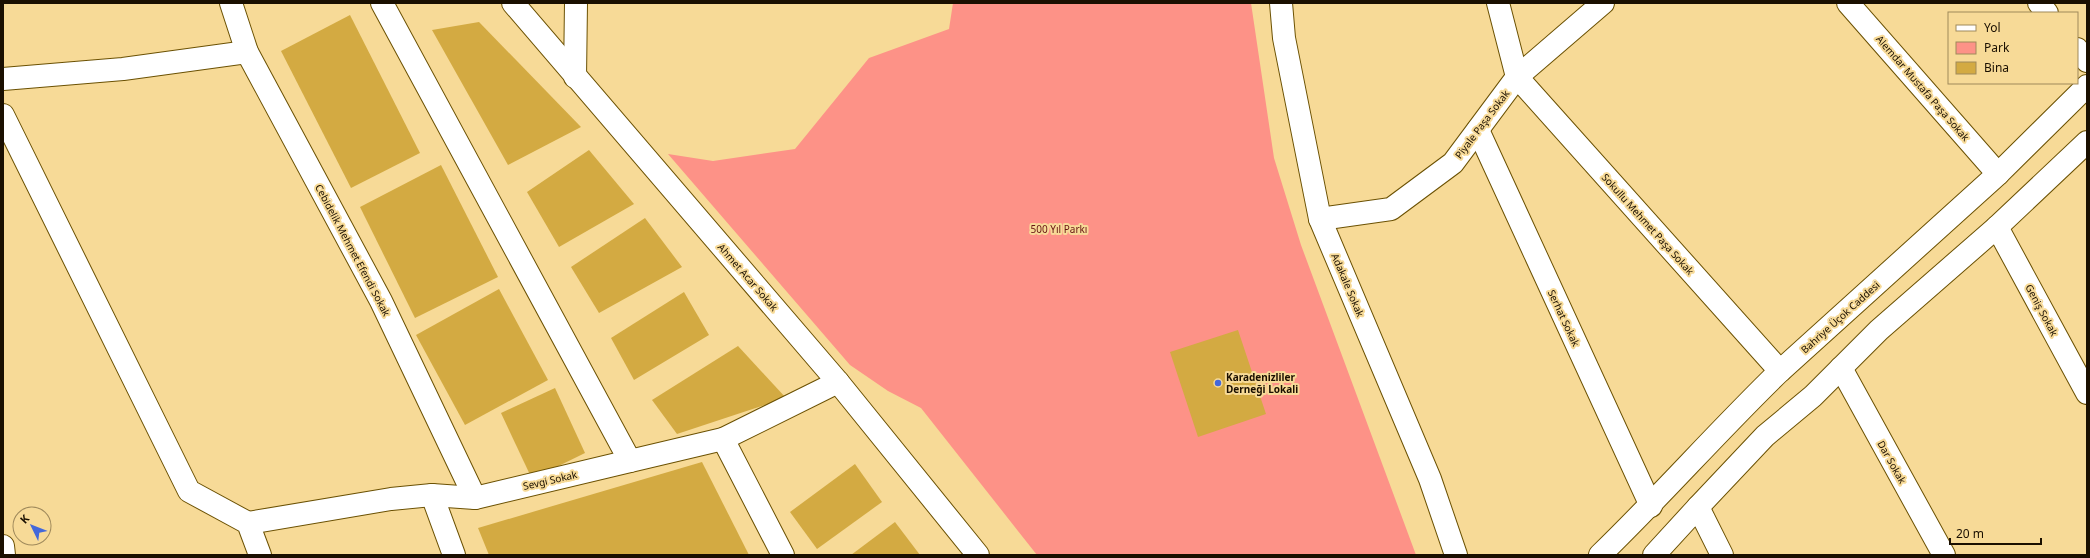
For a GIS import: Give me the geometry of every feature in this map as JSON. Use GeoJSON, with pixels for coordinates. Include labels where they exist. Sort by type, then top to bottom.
{"type":"FeatureCollection","features":[{"type":"Feature","properties":{"kind":"street","name":"Cebidelik Mehmet Efendi Sokak"},"geometry":{"type":"LineString","coordinates":[[231,3],[247,52],[381,302],[475,498]]}},
{"type":"Feature","properties":{"kind":"street"},"geometry":{"type":"LineString","coordinates":[[382,3],[630,461]]}},
{"type":"Feature","properties":{"kind":"street","name":"Ahmet Acar Sokak"},"geometry":{"type":"LineString","coordinates":[[513,3],[838,382],[978,555]]}},
{"type":"Feature","properties":{"kind":"street"},"geometry":{"type":"LineString","coordinates":[[575,77],[576,3]]}},
{"type":"Feature","properties":{"kind":"street","name":"Adakale Sokak"},"geometry":{"type":"LineString","coordinates":[[1281,3],[1284,38],[1320,219],[1430,479],[1456,555]]}},
{"type":"Feature","properties":{"kind":"street"},"geometry":{"type":"LineString","coordinates":[[1498,3],[1517,77]]}},
{"type":"Feature","properties":{"kind":"street","name":"Piyale Paşa Sokak"},"geometry":{"type":"LineString","coordinates":[[1320,219],[1391,209],[1453,163],[1517,77],[1603,3]]}},
{"type":"Feature","properties":{"kind":"street","name":"Alemdar Mustafa Paşa Sokak"},"geometry":{"type":"LineString","coordinates":[[1848,3],[1998,174]]}},
{"type":"Feature","properties":{"kind":"street"},"geometry":{"type":"LineString","coordinates":[[2039,3],[2046,12]]}},
{"type":"Feature","properties":{"kind":"street"},"geometry":{"type":"LineString","coordinates":[[2078,50],[2087,61]]}},
{"type":"Feature","properties":{"kind":"street"},"geometry":{"type":"LineString","coordinates":[[3,79],[123,69],[247,52]]}},
{"type":"Feature","properties":{"kind":"street","name":"Sokullu Mehmet Paşa Sokak"},"geometry":{"type":"LineString","coordinates":[[1517,77],[1780,372]]}},
{"type":"Feature","properties":{"kind":"street","name":"Bahriye Üçok Caddesi"},"geometry":{"type":"LineString","coordinates":[[1600,555],[1651,506],[1745,405],[1998,174],[2087,86]]}},
{"type":"Feature","properties":{"kind":"street"},"geometry":{"type":"LineString","coordinates":[[3,115],[189,491],[248,523],[260,555]]}},
{"type":"Feature","properties":{"kind":"street","name":"Serhat Sokak"},"geometry":{"type":"LineString","coordinates":[[1478,130],[1651,506]]}},
{"type":"Feature","properties":{"kind":"street"},"geometry":{"type":"LineString","coordinates":[[1654,555],[1765,436],[1813,396],[1879,330],[1997,227],[2087,142]]}},
{"type":"Feature","properties":{"kind":"street","name":"Geniş Sokak"},"geometry":{"type":"LineString","coordinates":[[1997,227],[2087,393]]}},
{"type":"Feature","properties":{"kind":"street","name":"Dar Sokak"},"geometry":{"type":"LineString","coordinates":[[1841,368],[1944,555]]}},
{"type":"Feature","properties":{"kind":"street","name":"Sevgi Sokak"},"geometry":{"type":"LineString","coordinates":[[248,523],[391,499],[432,495],[475,498],[723,439],[838,382]]}},
{"type":"Feature","properties":{"kind":"street"},"geometry":{"type":"LineString","coordinates":[[723,439],[783,555]]}},
{"type":"Feature","properties":{"kind":"street"},"geometry":{"type":"LineString","coordinates":[[432,495],[454,555]]}},
{"type":"Feature","properties":{"kind":"street"},"geometry":{"type":"LineString","coordinates":[[1698,507],[1722,555]]}},
{"type":"Feature","properties":{"kind":"street"},"geometry":{"type":"LineString","coordinates":[[3,546],[4,555]]}},
{"type":"Feature","properties":{"kind":"green space","name":"500 Yıl Parkı"},"geometry":{"type":"Polygon","coordinates":[[[953,3],[1251,3],[1274,158],[1301,245],[1416,555],[1037,555],[921,408],[888,391],[850,365],[668,154],[713,161],[795,149],[869,58],[949,29],[953,3]]]}},
{"type":"Feature","properties":{"kind":"building"},"geometry":{"type":"Polygon","coordinates":[[[350,15],[420,153],[351,188],[281,51],[350,15]]]}},
{"type":"Feature","properties":{"kind":"building"},"geometry":{"type":"Polygon","coordinates":[[[479,22],[581,127],[508,165],[432,30],[479,22]]]}},
{"type":"Feature","properties":{"kind":"building"},"geometry":{"type":"Polygon","coordinates":[[[589,150],[634,204],[559,247],[527,192],[589,150]]]}},
{"type":"Feature","properties":{"kind":"building"},"geometry":{"type":"Polygon","coordinates":[[[441,165],[498,277],[415,318],[360,207],[441,165]]]}},
{"type":"Feature","properties":{"kind":"building"},"geometry":{"type":"Polygon","coordinates":[[[645,218],[682,267],[599,313],[571,267],[645,218]]]}},
{"type":"Feature","properties":{"kind":"building"},"geometry":{"type":"Polygon","coordinates":[[[499,289],[548,380],[465,425],[416,335],[499,289]]]}},
{"type":"Feature","properties":{"kind":"building"},"geometry":{"type":"Polygon","coordinates":[[[684,292],[709,335],[634,380],[611,338],[684,292]]]}},
{"type":"Feature","properties":{"kind":"building","name":"Karadenizliler Derneği Lokali"},"geometry":{"type":"Polygon","coordinates":[[[1238,330],[1266,414],[1198,437],[1170,352],[1238,330]]]}},
{"type":"Feature","properties":{"kind":"building"},"geometry":{"type":"Polygon","coordinates":[[[738,346],[786,398],[677,434],[652,400],[738,346]]]}},
{"type":"Feature","properties":{"kind":"building"},"geometry":{"type":"Polygon","coordinates":[[[555,388],[585,453],[532,479],[501,413],[555,388]]]}},
{"type":"Feature","properties":{"kind":"building"},"geometry":{"type":"Polygon","coordinates":[[[702,462],[749,555],[489,555],[478,528],[702,462]]]}},
{"type":"Feature","properties":{"kind":"building"},"geometry":{"type":"Polygon","coordinates":[[[855,464],[882,502],[817,549],[790,512],[855,464]]]}},
{"type":"Feature","properties":{"kind":"building"},"geometry":{"type":"Polygon","coordinates":[[[895,522],[920,555],[851,555],[895,522]]]}},
{"type":"Feature","properties":{"kind":"place","name":"Karadenizliler Derneği Lokali"},"geometry":{"type":"Point","coordinates":[1218,383]}}]}
